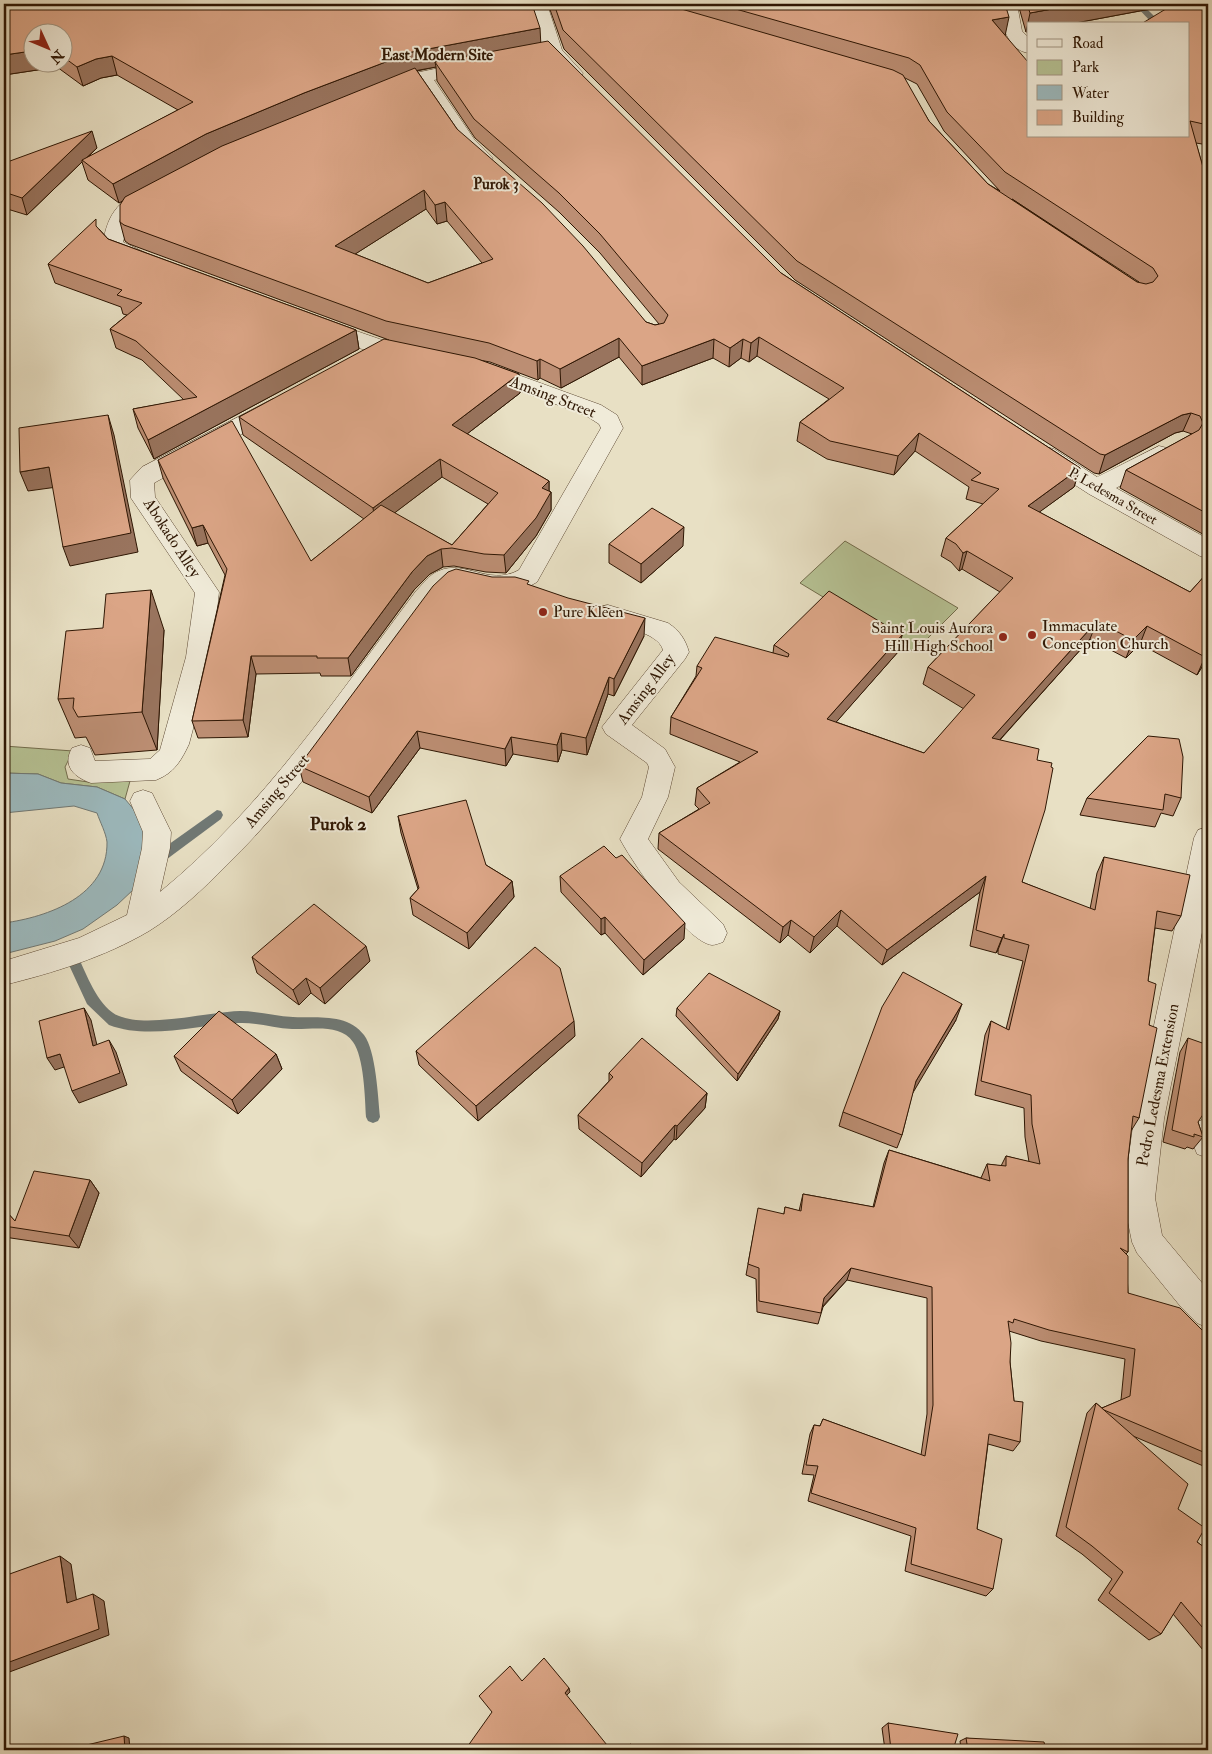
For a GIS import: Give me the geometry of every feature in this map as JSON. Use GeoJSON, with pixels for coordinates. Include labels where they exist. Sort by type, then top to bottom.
{"type":"FeatureCollection","features":[{"type":"Feature","properties":{"kind":"street"},"geometry":{"type":"LineString","coordinates":[[538,4],[544,53],[586,85]]}},
{"type":"Feature","properties":{"kind":"street"},"geometry":{"type":"LineString","coordinates":[[1008,4],[1014,32],[1027,47]]}},
{"type":"Feature","properties":{"kind":"street"},"geometry":{"type":"LineString","coordinates":[[369,97],[422,77],[488,64]]}},
{"type":"Feature","properties":{"kind":"street"},"geometry":{"type":"LineString","coordinates":[[422,77],[467,144],[494,168]]}},
{"type":"Feature","properties":{"kind":"street"},"geometry":{"type":"LineString","coordinates":[[158,265],[121,252],[112,244],[114,223],[122,211],[170,184]]}},
{"type":"Feature","properties":{"kind":"street"},"geometry":{"type":"LineString","coordinates":[[308,321],[383,348],[428,358]]}},
{"type":"Feature","properties":{"kind":"street"},"geometry":{"type":"LineString","coordinates":[[358,362],[383,348]]}},
{"type":"Feature","properties":{"kind":"street","name":"Amsing Street"},"geometry":{"type":"LineString","coordinates":[[4,973],[83,948],[140,922],[180,892],[222,854],[257,816],[315,746],[425,597],[442,580],[458,576],[496,586],[537,585],[612,428],[609,420],[576,403],[482,369],[464,365]]}},
{"type":"Feature","properties":{"kind":"street","name":"Abokado Alley"},"geometry":{"type":"LineString","coordinates":[[81,755],[80,762],[84,769],[91,772],[156,770],[170,757],[176,744],[199,657],[207,592],[143,498],[142,480],[150,473],[290,398]]}},
{"type":"Feature","properties":{"kind":"street","name":"P. Ledesma Street"},"geometry":{"type":"LineString","coordinates":[[1031,445],[1097,488],[1208,550]]}},
{"type":"Feature","properties":{"kind":"street"},"geometry":{"type":"LineString","coordinates":[[1097,488],[1174,445]]}},
{"type":"Feature","properties":{"kind":"street","name":"Amsing Alley"},"geometry":{"type":"LineString","coordinates":[[585,607],[651,626],[668,634],[675,643],[676,652],[615,727],[656,756],[662,767],[655,796],[634,838],[647,864],[689,912],[713,933]]}},
{"type":"Feature","properties":{"kind":"street"},"geometry":{"type":"LineString","coordinates":[[140,922],[156,848],[156,832],[143,801]]}},
{"type":"Feature","properties":{"kind":"street","name":"Pedro Ledesma Extension"},"geometry":{"type":"LineString","coordinates":[[1208,838],[1149,1119],[1139,1198],[1148,1242],[1192,1296],[1208,1312]]}},
{"type":"Feature","properties":{"kind":"street"},"geometry":{"type":"LineString","coordinates":[[1208,1132],[1205,1136],[1208,1144]]}},
{"type":"Feature","properties":{"kind":"green space"},"geometry":{"type":"Polygon","coordinates":[[[845,541],[958,608],[914,652],[800,583],[845,541]]]}},
{"type":"Feature","properties":{"kind":"green space"},"geometry":{"type":"Polygon","coordinates":[[[4,746],[73,751],[65,767],[68,779],[88,782],[130,781],[125,799],[97,787],[61,783],[38,774],[4,773],[4,746]]]}},
{"type":"Feature","properties":{"kind":"water"},"geometry":{"type":"Polygon","coordinates":[[[4,773],[38,774],[61,783],[97,787],[125,799],[141,818],[146,846],[134,889],[117,905],[83,929],[55,941],[4,954],[4,923],[21,920],[56,909],[72,901],[86,890],[98,877],[105,861],[107,842],[97,813],[74,806],[4,813],[4,773]]]}},
{"type":"Feature","properties":{"kind":"building"},"geometry":{"type":"Polygon","coordinates":[[[4,4],[532,4],[540,28],[412,52],[304,93],[206,134],[113,184],[82,160],[193,102],[112,56],[96,59],[77,67],[72,63],[72,22],[22,22],[22,52],[4,55],[4,4]]]}},
{"type":"Feature","properties":{"kind":"building"},"geometry":{"type":"Polygon","coordinates":[[[554,4],[664,4],[893,70],[903,75],[929,121],[988,184],[1137,282],[1146,284],[1153,282],[1158,276],[1153,268],[1005,172],[947,112],[920,65],[909,58],[718,4],[916,4],[938,9],[945,8],[948,4],[1005,4],[1009,17],[992,20],[1027,61],[1027,138],[1190,138],[1190,121],[1208,185],[1208,514],[1126,470],[1199,430],[1203,423],[1200,416],[1191,413],[1182,415],[1105,455],[1100,454],[797,261],[563,30],[554,4]]]}},
{"type":"Feature","properties":{"kind":"building"},"geometry":{"type":"Polygon","coordinates":[[[1027,4],[1080,4],[1030,13],[1027,4]]]}},
{"type":"Feature","properties":{"kind":"building"},"geometry":{"type":"Polygon","coordinates":[[[1174,4],[1208,4],[1208,125],[1190,121],[1190,22],[1144,22],[1174,4]]]}},
{"type":"Feature","properties":{"kind":"building"},"geometry":{"type":"Polygon","coordinates":[[[548,41],[781,273],[1080,468],[1028,506],[1190,592],[1208,572],[1208,653],[1205,657],[1147,626],[1133,640],[1097,621],[992,738],[1039,749],[1037,760],[1052,763],[1051,767],[1053,768],[1045,810],[1022,882],[1095,910],[1104,857],[1190,875],[1181,916],[1157,911],[1148,981],[1156,984],[1149,1025],[1157,1028],[1139,1118],[1133,1116],[1128,1159],[1128,1252],[1120,1248],[1128,1256],[1128,1293],[1180,1308],[1208,1336],[1208,1454],[1102,1408],[1130,1396],[1135,1349],[1049,1330],[1014,1319],[1013,1323],[1008,1321],[1014,1401],[1023,1402],[1020,1442],[989,1434],[977,1529],[1002,1539],[993,1589],[911,1564],[916,1528],[811,1493],[818,1466],[806,1465],[814,1425],[820,1426],[823,1419],[925,1456],[933,1405],[932,1287],[851,1268],[824,1298],[821,1313],[759,1301],[759,1268],[748,1264],[758,1208],[784,1214],[785,1207],[801,1211],[803,1194],[874,1207],[889,1150],[990,1181],[987,1164],[1006,1166],[1006,1156],[1040,1164],[1032,1124],[1031,1095],[981,1081],[991,1021],[1009,1030],[1029,945],[1004,938],[1004,934],[1002,938],[976,930],[986,876],[887,950],[841,910],[814,937],[791,920],[783,927],[659,833],[710,803],[697,788],[758,752],[671,717],[702,668],[697,666],[715,637],[788,657],[789,654],[774,645],[829,591],[902,635],[827,719],[924,753],[975,695],[928,667],[1013,578],[967,551],[963,553],[956,544],[946,538],[999,489],[971,480],[981,473],[919,433],[898,456],[830,441],[800,422],[844,388],[759,337],[751,343],[743,339],[730,348],[714,339],[642,366],[619,338],[560,369],[540,359],[537,361],[489,343],[386,321],[120,222],[120,205],[125,197],[222,146],[415,68],[457,129],[542,203],[583,246],[646,322],[655,325],[664,323],[668,315],[600,234],[559,193],[474,119],[435,62],[548,41]],[[424,190],[335,246],[428,283],[493,259],[445,202],[435,205],[424,190]]]}},
{"type":"Feature","properties":{"kind":"building"},"geometry":{"type":"Polygon","coordinates":[[[92,131],[22,198],[4,192],[4,167],[10,161],[92,131]]]}},
{"type":"Feature","properties":{"kind":"building"},"geometry":{"type":"Polygon","coordinates":[[[96,219],[96,226],[108,239],[356,330],[148,440],[133,409],[197,397],[136,341],[110,329],[142,303],[117,295],[122,290],[48,264],[96,219]]]}},
{"type":"Feature","properties":{"kind":"building"},"geometry":{"type":"Polygon","coordinates":[[[384,339],[475,358],[519,374],[452,425],[549,481],[542,488],[551,492],[536,518],[504,555],[484,554],[452,548],[441,549],[427,556],[412,572],[348,658],[251,656],[243,720],[192,721],[227,569],[203,525],[192,528],[158,460],[232,421],[311,561],[381,505],[452,545],[498,493],[440,459],[373,508],[239,417],[384,339]]]}},
{"type":"Feature","properties":{"kind":"building"},"geometry":{"type":"Polygon","coordinates":[[[108,415],[131,533],[63,547],[49,467],[20,472],[19,428],[108,415]]]}},
{"type":"Feature","properties":{"kind":"building"},"geometry":{"type":"Polygon","coordinates":[[[652,508],[684,527],[641,564],[609,544],[652,508]]]}},
{"type":"Feature","properties":{"kind":"building"},"geometry":{"type":"Polygon","coordinates":[[[456,569],[492,577],[515,577],[529,581],[527,584],[568,598],[645,618],[614,679],[609,677],[586,738],[561,733],[557,745],[511,737],[505,749],[417,731],[369,797],[299,766],[433,586],[448,572],[456,569]]]}},
{"type":"Feature","properties":{"kind":"building"},"geometry":{"type":"Polygon","coordinates":[[[151,590],[142,712],[78,717],[73,708],[74,698],[58,699],[66,631],[103,628],[106,594],[151,590]]]}},
{"type":"Feature","properties":{"kind":"building"},"geometry":{"type":"Polygon","coordinates":[[[1148,736],[1179,739],[1183,757],[1181,798],[1165,794],[1163,810],[1087,798],[1148,736]]]}},
{"type":"Feature","properties":{"kind":"building"},"geometry":{"type":"Polygon","coordinates":[[[466,800],[486,865],[512,881],[467,933],[410,898],[419,888],[398,816],[466,800]]]}},
{"type":"Feature","properties":{"kind":"building"},"geometry":{"type":"Polygon","coordinates":[[[604,846],[616,858],[622,855],[685,923],[644,960],[605,917],[601,919],[560,876],[604,846]]]}},
{"type":"Feature","properties":{"kind":"building"},"geometry":{"type":"Polygon","coordinates":[[[314,904],[366,946],[320,988],[306,978],[293,990],[252,957],[314,904]]]}},
{"type":"Feature","properties":{"kind":"building"},"geometry":{"type":"Polygon","coordinates":[[[535,947],[560,968],[574,1021],[476,1106],[416,1051],[535,947]]]}},
{"type":"Feature","properties":{"kind":"building"},"geometry":{"type":"Polygon","coordinates":[[[903,972],[962,1004],[916,1081],[902,1135],[843,1112],[882,1007],[903,972]]]}},
{"type":"Feature","properties":{"kind":"building"},"geometry":{"type":"Polygon","coordinates":[[[709,973],[780,1011],[738,1074],[677,1008],[709,973]]]}},
{"type":"Feature","properties":{"kind":"building"},"geometry":{"type":"Polygon","coordinates":[[[84,1008],[93,1046],[109,1040],[120,1073],[72,1091],[60,1054],[47,1058],[39,1021],[84,1008]]]}},
{"type":"Feature","properties":{"kind":"building"},"geometry":{"type":"Polygon","coordinates":[[[219,1011],[276,1054],[232,1100],[174,1056],[219,1011]]]}},
{"type":"Feature","properties":{"kind":"building"},"geometry":{"type":"Polygon","coordinates":[[[642,1038],[707,1093],[677,1126],[675,1125],[642,1163],[578,1115],[613,1077],[609,1073],[642,1038]]]}},
{"type":"Feature","properties":{"kind":"building"},"geometry":{"type":"Polygon","coordinates":[[[1188,1038],[1208,1045],[1208,1107],[1198,1122],[1203,1137],[1194,1134],[1194,1137],[1172,1130],[1188,1038]]]}},
{"type":"Feature","properties":{"kind":"building"},"geometry":{"type":"Polygon","coordinates":[[[34,1171],[90,1180],[69,1236],[4,1226],[4,1209],[15,1221],[34,1171]]]}},
{"type":"Feature","properties":{"kind":"building"},"geometry":{"type":"Polygon","coordinates":[[[1096,1403],[1188,1484],[1178,1509],[1205,1528],[1197,1542],[1208,1550],[1208,1634],[1181,1602],[1161,1634],[1109,1593],[1123,1572],[1066,1527],[1096,1403]]]}},
{"type":"Feature","properties":{"kind":"building"},"geometry":{"type":"Polygon","coordinates":[[[60,1556],[67,1603],[93,1594],[99,1629],[4,1664],[4,1576],[60,1556]]]}},
{"type":"Feature","properties":{"kind":"building"},"geometry":{"type":"Polygon","coordinates":[[[544,1658],[569,1688],[565,1693],[611,1750],[465,1750],[492,1712],[479,1696],[510,1666],[522,1681],[544,1658]]]}},
{"type":"Feature","properties":{"kind":"building"},"geometry":{"type":"Polygon","coordinates":[[[888,1723],[958,1734],[953,1750],[891,1750],[888,1723]]]}},
{"type":"Feature","properties":{"kind":"building"},"geometry":{"type":"Polygon","coordinates":[[[124,1736],[125,1750],[66,1750],[124,1736]]]}},
{"type":"Feature","properties":{"kind":"building"},"geometry":{"type":"Polygon","coordinates":[[[966,1738],[1044,1742],[1046,1750],[968,1750],[966,1738]]]}},
{"type":"Feature","properties":{"kind":"building"},"geometry":{"type":"Polygon","coordinates":[[[631,1744],[633,1750],[613,1750],[631,1744]]]}},
{"type":"Feature","properties":{"kind":"waterway"},"geometry":{"type":"LineString","coordinates":[[1138,4],[1156,22]]}},
{"type":"Feature","properties":{"kind":"waterway"},"geometry":{"type":"LineString","coordinates":[[155,861],[217,815]]}},
{"type":"Feature","properties":{"kind":"waterway"},"geometry":{"type":"LineString","coordinates":[[75,965],[92,1000],[114,1021],[143,1026],[241,1017],[293,1023],[319,1022],[346,1028],[359,1039],[369,1072],[373,1117]]}},
{"type":"Feature","properties":{"kind":"place","name":"Pure Kleen"},"geometry":{"type":"Point","coordinates":[543,612]}},
{"type":"Feature","properties":{"kind":"place","name":"Immaculate Conception Church"},"geometry":{"type":"Point","coordinates":[1032,635]}},
{"type":"Feature","properties":{"kind":"place","name":"Saint Louis Aurora Hill High School"},"geometry":{"type":"Point","coordinates":[1003,637]}},
{"type":"Feature","properties":{"kind":"district","name":"East Modern Site"},"geometry":{"type":"Point","coordinates":[437,55]}},
{"type":"Feature","properties":{"kind":"district","name":"Purok 3"},"geometry":{"type":"Point","coordinates":[496,184]}},
{"type":"Feature","properties":{"kind":"district","name":"Purok 2"},"geometry":{"type":"Point","coordinates":[338,824]}}]}
